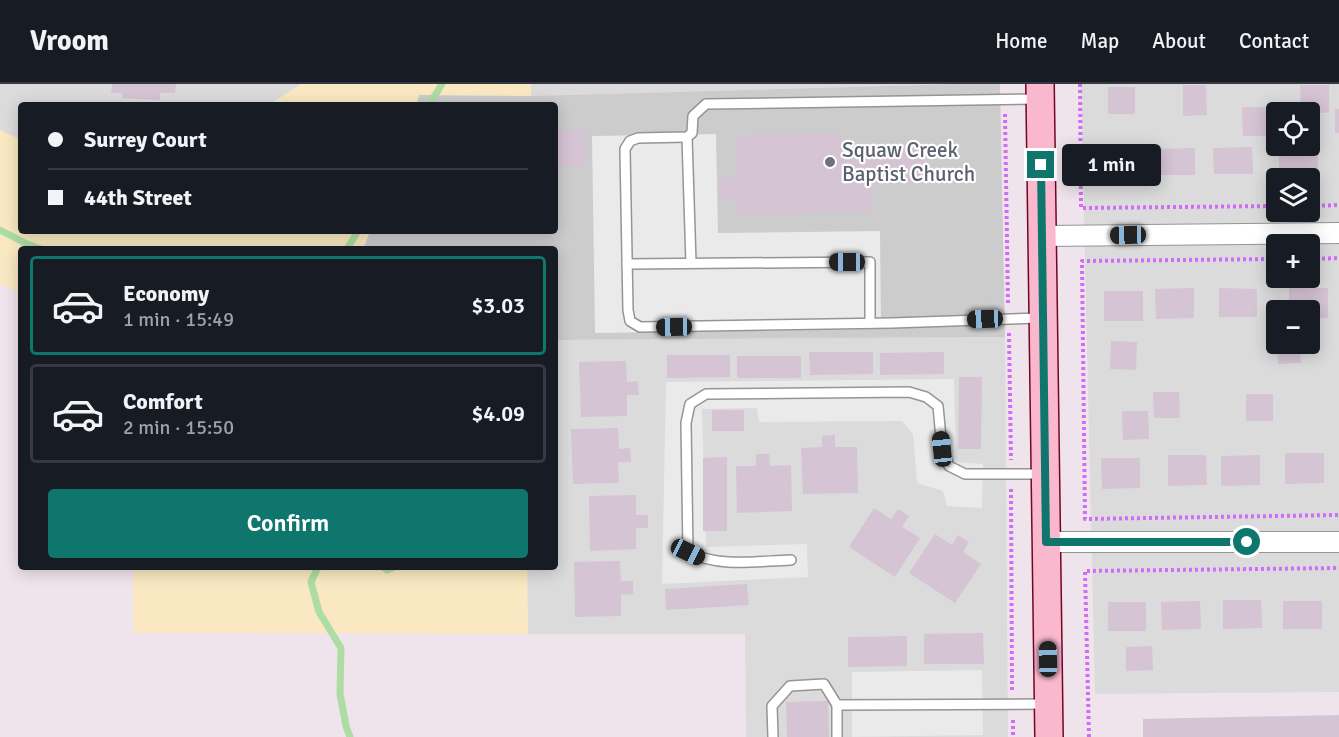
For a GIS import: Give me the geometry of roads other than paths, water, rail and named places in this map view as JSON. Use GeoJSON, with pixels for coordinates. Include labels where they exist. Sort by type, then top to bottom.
{"type":"FeatureCollection","features":[{"type":"Feature","properties":{"kind":"street"},"geometry":{"type":"LineString","coordinates":[[1040,91],[1049,737]]}},
{"type":"Feature","properties":{"kind":"street"},"geometry":{"type":"LineString","coordinates":[[1042,236],[1339,233]]}},
{"type":"Feature","properties":{"kind":"street"},"geometry":{"type":"LineString","coordinates":[[1046,542],[1339,542]]}},
{"type":"Feature","properties":{"kind":"lane"},"geometry":{"type":"LineString","coordinates":[[1040,91],[1005,99],[706,104],[693,116],[693,133],[687,137],[638,138],[630,141],[625,149],[630,321],[640,327],[1043,318]]}},
{"type":"Feature","properties":{"kind":"lane"},"geometry":{"type":"LineString","coordinates":[[687,137],[691,263]]}},
{"type":"Feature","properties":{"kind":"lane"},"geometry":{"type":"LineString","coordinates":[[627,264],[870,262],[870,323]]}},
{"type":"Feature","properties":{"kind":"lane"},"geometry":{"type":"LineString","coordinates":[[792,560],[720,563],[701,559],[688,552],[686,423],[690,404],[706,394],[909,392],[926,397],[938,406],[942,449],[949,466],[965,474],[1045,474]]}},
{"type":"Feature","properties":{"kind":"lane"},"geometry":{"type":"LineString","coordinates":[[772,737],[772,706],[790,686],[824,684],[837,705],[837,737]]}},
{"type":"Feature","properties":{"kind":"lane"},"geometry":{"type":"LineString","coordinates":[[837,705],[1049,704]]}},
{"type":"Feature","properties":{"kind":"waterway"},"geometry":{"type":"LineString","coordinates":[[431,102],[442,84]]}},
{"type":"Feature","properties":{"kind":"waterway"},"geometry":{"type":"LineString","coordinates":[[0,230],[33,246]]}},
{"type":"Feature","properties":{"kind":"waterway"},"geometry":{"type":"LineString","coordinates":[[349,246],[356,234]]}},
{"type":"Feature","properties":{"kind":"waterway"},"geometry":{"type":"LineString","coordinates":[[317,570],[311,582],[319,612],[341,648],[340,694],[350,737]]}},
{"type":"Feature","properties":{"kind":"place","name":"Squaw Creek Baptist Church"},"geometry":{"type":"Point","coordinates":[830,162]}}]}
